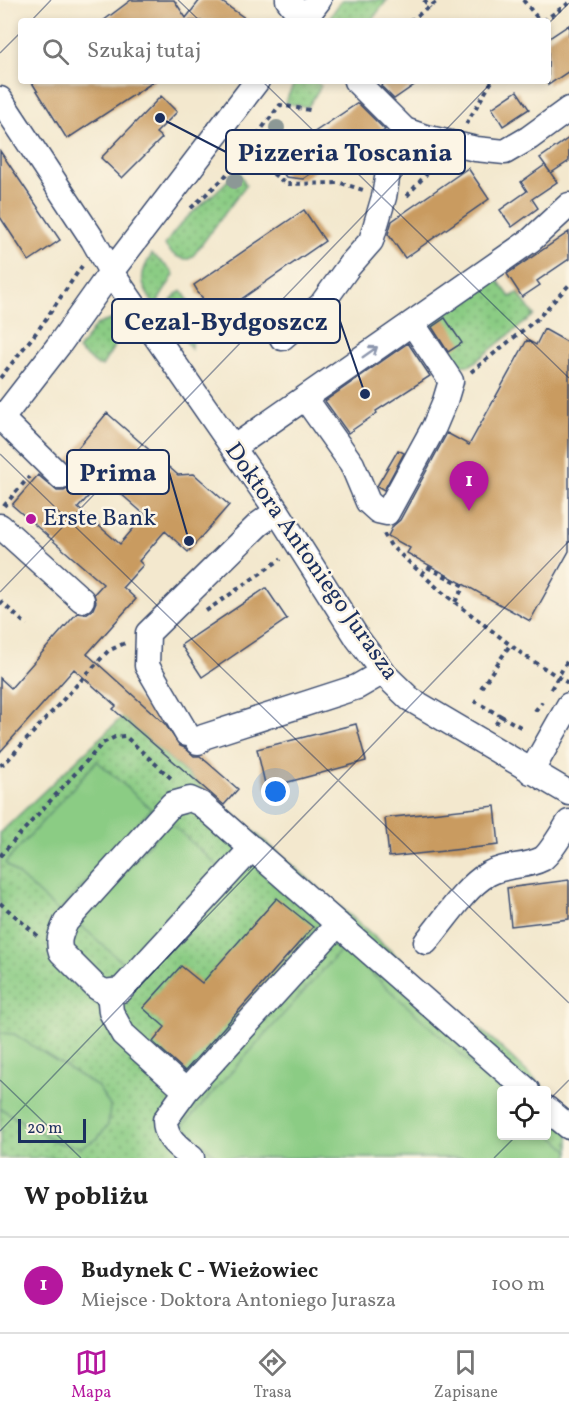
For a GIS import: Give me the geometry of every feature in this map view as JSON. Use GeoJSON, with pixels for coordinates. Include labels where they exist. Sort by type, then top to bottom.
{"type":"FeatureCollection","features":[{"type":"Feature","properties":{"kind":"street"},"geometry":{"type":"LineString","coordinates":[[288,0],[302,18]]}},
{"type":"Feature","properties":{"kind":"street"},"geometry":{"type":"LineString","coordinates":[[306,18],[319,0]]}},
{"type":"Feature","properties":{"kind":"street"},"geometry":{"type":"LineString","coordinates":[[61,477],[1,420],[255,84]]}},
{"type":"Feature","properties":{"kind":"street"},"geometry":{"type":"LineString","coordinates":[[359,84],[405,129],[425,137],[476,149],[505,152],[569,109]]}},
{"type":"Feature","properties":{"kind":"street","name":"Doktora Antoniego Jurasza"},"geometry":{"type":"LineString","coordinates":[[0,99],[93,240],[111,272],[276,511],[358,639],[383,672],[410,699],[569,793]]}},
{"type":"Feature","properties":{"kind":"street"},"geometry":{"type":"LineString","coordinates":[[282,338],[321,305],[349,266],[371,241],[384,197],[390,160],[405,129]]}},
{"type":"Feature","properties":{"kind":"street"},"geometry":{"type":"LineString","coordinates":[[232,448],[531,240],[569,205]]}},
{"type":"Feature","properties":{"kind":"street"},"geometry":{"type":"LineString","coordinates":[[305,398],[352,464],[368,502],[378,511],[387,513],[434,427],[451,381],[412,323]]}},
{"type":"Feature","properties":{"kind":"street"},"geometry":{"type":"LineString","coordinates":[[276,511],[259,524],[148,633],[147,666],[193,738],[203,737],[357,687],[383,672]]}},
{"type":"Feature","properties":{"kind":"street"},"geometry":{"type":"LineString","coordinates":[[0,526],[82,600]]}},
{"type":"Feature","properties":{"kind":"street"},"geometry":{"type":"LineString","coordinates":[[531,771],[560,698]]}},
{"type":"Feature","properties":{"kind":"street"},"geometry":{"type":"LineString","coordinates":[[252,848],[121,990],[104,992],[65,958],[59,945],[60,935],[66,922],[172,804],[190,800],[201,804],[252,848],[522,1086]]}},
{"type":"Feature","properties":{"kind":"street"},"geometry":{"type":"LineString","coordinates":[[426,942],[475,883],[490,873],[511,865],[527,864],[544,858],[569,822]]}},
{"type":"Feature","properties":{"kind":"street"},"geometry":{"type":"LineString","coordinates":[[192,1158],[170,1138],[165,1120],[186,1091],[338,924]]}},
{"type":"Feature","properties":{"kind":"street"},"geometry":{"type":"LineString","coordinates":[[109,992],[111,1012],[123,1034],[186,1091]]}},
{"type":"Feature","properties":{"kind":"street"},"geometry":{"type":"LineString","coordinates":[[551,1112],[569,1127]]}},
{"type":"Feature","properties":{"kind":"path"},"geometry":{"type":"LineString","coordinates":[[424,0],[430,8]]}},
{"type":"Feature","properties":{"kind":"path"},"geometry":{"type":"LineString","coordinates":[[415,18],[439,0]]}},
{"type":"Feature","properties":{"kind":"path"},"geometry":{"type":"LineString","coordinates":[[523,0],[538,18]]}},
{"type":"Feature","properties":{"kind":"path"},"geometry":{"type":"LineString","coordinates":[[546,18],[569,3]]}},
{"type":"Feature","properties":{"kind":"path"},"geometry":{"type":"LineString","coordinates":[[189,210],[223,179],[280,105],[310,110]]}},
{"type":"Feature","properties":{"kind":"path"},"geometry":{"type":"LineString","coordinates":[[266,168],[286,184],[341,183],[384,197]]}},
{"type":"Feature","properties":{"kind":"path"},"geometry":{"type":"LineString","coordinates":[[0,378],[39,329],[82,268],[82,261]]}},
{"type":"Feature","properties":{"kind":"path"},"geometry":{"type":"LineString","coordinates":[[451,381],[471,372],[537,319],[569,285]]}},
{"type":"Feature","properties":{"kind":"path"},"geometry":{"type":"LineString","coordinates":[[0,511],[43,460]]}},
{"type":"Feature","properties":{"kind":"path"},"geometry":{"type":"LineString","coordinates":[[384,533],[392,546],[455,602],[510,645],[569,683]]}},
{"type":"Feature","properties":{"kind":"path"},"geometry":{"type":"LineString","coordinates":[[203,613],[287,555]]}},
{"type":"Feature","properties":{"kind":"path"},"geometry":{"type":"LineString","coordinates":[[422,574],[427,567],[465,585],[455,602]]}},
{"type":"Feature","properties":{"kind":"path"},"geometry":{"type":"LineString","coordinates":[[0,601],[27,625]]}},
{"type":"Feature","properties":{"kind":"path"},"geometry":{"type":"LineString","coordinates":[[0,765],[5,764],[108,651],[148,633]]}},
{"type":"Feature","properties":{"kind":"path"},"geometry":{"type":"LineString","coordinates":[[481,688],[510,645]]}},
{"type":"Feature","properties":{"kind":"path"},"geometry":{"type":"LineString","coordinates":[[560,698],[558,676],[569,658]]}},
{"type":"Feature","properties":{"kind":"path"},"geometry":{"type":"LineString","coordinates":[[535,711],[546,698]]}},
{"type":"Feature","properties":{"kind":"path"},"geometry":{"type":"LineString","coordinates":[[474,701],[524,728],[521,734]]}},
{"type":"Feature","properties":{"kind":"path"},"geometry":{"type":"LineString","coordinates":[[493,728],[501,716]]}},
{"type":"Feature","properties":{"kind":"path"},"geometry":{"type":"LineString","coordinates":[[0,856],[104,743],[115,736],[124,736],[201,804]]}},
{"type":"Feature","properties":{"kind":"path"},"geometry":{"type":"LineString","coordinates":[[0,903],[65,958]]}},
{"type":"Feature","properties":{"kind":"green space"},"geometry":{"type":"Polygon","coordinates":[[[342,0],[387,0],[373,18],[329,18],[342,0]]]}},
{"type":"Feature","properties":{"kind":"green space"},"geometry":{"type":"Polygon","coordinates":[[[294,84],[319,84],[321,86],[308,107],[285,103],[294,84]]]}},
{"type":"Feature","properties":{"kind":"green space"},"geometry":{"type":"Polygon","coordinates":[[[238,169],[246,185],[193,256],[186,259],[172,253],[165,245],[172,234],[238,169]]]}},
{"type":"Feature","properties":{"kind":"green space"},"geometry":{"type":"Polygon","coordinates":[[[152,254],[174,275],[155,306],[146,292],[143,280],[144,268],[152,254]]]}},
{"type":"Feature","properties":{"kind":"green space"},"geometry":{"type":"Polygon","coordinates":[[[494,275],[510,297],[518,293],[534,315],[471,365],[452,366],[448,355],[427,322],[494,275]]]}},
{"type":"Feature","properties":{"kind":"green space"},"geometry":{"type":"Polygon","coordinates":[[[182,291],[194,309],[191,349],[165,310],[176,294],[182,291]]]}},
{"type":"Feature","properties":{"kind":"green space"},"geometry":{"type":"Polygon","coordinates":[[[110,320],[121,320],[136,331],[115,345],[102,366],[98,366],[78,350],[96,325],[110,320]]]}},
{"type":"Feature","properties":{"kind":"green space"},"geometry":{"type":"Polygon","coordinates":[[[122,717],[492,1039],[542,1086],[497,1086],[497,1140],[551,1140],[551,1096],[569,1112],[569,1158],[0,1158],[0,833],[122,717]]]}},
{"type":"Feature","properties":{"kind":"green space"},"geometry":{"type":"Polygon","coordinates":[[[97,761],[151,809],[59,912],[5,863],[97,761]]]}},
{"type":"Feature","properties":{"kind":"green space"},"geometry":{"type":"Polygon","coordinates":[[[169,822],[219,867],[129,968],[78,923],[169,822]]]}},
{"type":"Feature","properties":{"kind":"green space"},"geometry":{"type":"Polygon","coordinates":[[[343,948],[497,1087],[497,1140],[551,1140],[551,1135],[569,1151],[569,1158],[218,1158],[183,1126],[343,948]]]}},
{"type":"Feature","properties":{"kind":"green space"},"geometry":{"type":"Polygon","coordinates":[[[0,1033],[14,1034],[98,1087],[110,1106],[108,1125],[97,1139],[81,1147],[58,1143],[0,1108],[0,1033]]]}},
{"type":"Feature","properties":{"kind":"building"},"geometry":{"type":"Polygon","coordinates":[[[131,0],[174,0],[186,18],[107,18],[131,0]]]}},
{"type":"Feature","properties":{"kind":"building"},"geometry":{"type":"Polygon","coordinates":[[[200,0],[219,0],[245,18],[186,18],[200,0]]]}},
{"type":"Feature","properties":{"kind":"building"},"geometry":{"type":"Polygon","coordinates":[[[569,25],[569,71],[551,83],[551,37],[569,25]]]}},
{"type":"Feature","properties":{"kind":"building"},"geometry":{"type":"Polygon","coordinates":[[[33,84],[150,84],[67,139],[33,84]]]}},
{"type":"Feature","properties":{"kind":"building"},"geometry":{"type":"Polygon","coordinates":[[[384,84],[416,84],[394,99],[381,86],[384,84]]]}},
{"type":"Feature","properties":{"kind":"building"},"geometry":{"type":"Polygon","coordinates":[[[517,91],[529,109],[503,126],[492,108],[517,91]]]}},
{"type":"Feature","properties":{"kind":"building"},"geometry":{"type":"Polygon","coordinates":[[[161,96],[177,112],[156,133],[162,138],[122,178],[101,158],[161,96]]]}},
{"type":"Feature","properties":{"kind":"building"},"geometry":{"type":"Polygon","coordinates":[[[358,103],[385,130],[326,170],[323,165],[303,179],[286,177],[278,166],[298,143],[358,103]]]}},
{"type":"Feature","properties":{"kind":"building"},"geometry":{"type":"Polygon","coordinates":[[[569,138],[569,161],[551,173],[540,158],[569,138]]]}},
{"type":"Feature","properties":{"kind":"building"},"geometry":{"type":"Polygon","coordinates":[[[0,151],[60,240],[29,261],[0,217],[0,151]]]}},
{"type":"Feature","properties":{"kind":"building"},"geometry":{"type":"Polygon","coordinates":[[[545,165],[557,182],[532,199],[538,208],[512,227],[500,210],[527,191],[521,182],[545,165]]]}},
{"type":"Feature","properties":{"kind":"building"},"geometry":{"type":"Polygon","coordinates":[[[468,168],[489,199],[405,258],[388,234],[392,221],[468,168]]]}},
{"type":"Feature","properties":{"kind":"building"},"geometry":{"type":"Polygon","coordinates":[[[304,210],[325,241],[214,318],[194,285],[304,210]]]}},
{"type":"Feature","properties":{"kind":"building"},"geometry":{"type":"Polygon","coordinates":[[[569,232],[569,259],[537,281],[540,285],[522,297],[507,274],[569,232]]]}},
{"type":"Feature","properties":{"kind":"building"},"geometry":{"type":"Polygon","coordinates":[[[445,318],[462,343],[448,352],[432,327],[445,318]]]}},
{"type":"Feature","properties":{"kind":"building"},"geometry":{"type":"Polygon","coordinates":[[[544,329],[569,343],[569,551],[530,621],[407,553],[410,548],[388,536],[393,526],[400,520],[447,433],[469,445],[527,340],[536,345],[544,329]]]}},
{"type":"Feature","properties":{"kind":"building"},"geometry":{"type":"Polygon","coordinates":[[[408,343],[430,376],[376,411],[377,413],[348,433],[325,401],[408,343]]]}},
{"type":"Feature","properties":{"kind":"building"},"geometry":{"type":"Polygon","coordinates":[[[107,413],[178,475],[194,474],[229,505],[188,552],[165,531],[139,561],[143,565],[123,587],[136,599],[87,654],[165,724],[180,746],[194,756],[200,756],[238,789],[224,805],[113,709],[116,706],[74,669],[0,752],[0,678],[11,688],[77,613],[86,614],[93,609],[96,602],[94,594],[103,584],[12,505],[38,475],[57,491],[64,491],[71,487],[75,481],[75,474],[66,462],[107,413]],[[104,479],[78,508],[120,544],[145,515],[104,479]]]}},
{"type":"Feature","properties":{"kind":"building"},"geometry":{"type":"Polygon","coordinates":[[[398,450],[404,453],[384,490],[377,486],[398,450]]]}},
{"type":"Feature","properties":{"kind":"building"},"geometry":{"type":"Polygon","coordinates":[[[266,588],[287,619],[202,677],[181,645],[266,588]]]}},
{"type":"Feature","properties":{"kind":"building"},"geometry":{"type":"Polygon","coordinates":[[[356,724],[366,761],[266,788],[257,749],[356,724]]]}},
{"type":"Feature","properties":{"kind":"building"},"geometry":{"type":"Polygon","coordinates":[[[495,806],[499,845],[389,857],[385,818],[495,806]]]}},
{"type":"Feature","properties":{"kind":"building"},"geometry":{"type":"Polygon","coordinates":[[[569,880],[569,919],[511,926],[507,888],[569,880]]]}},
{"type":"Feature","properties":{"kind":"building"},"geometry":{"type":"Polygon","coordinates":[[[277,898],[313,927],[185,1071],[153,1042],[165,1027],[143,1008],[181,966],[202,983],[277,898]]]}},
{"type":"Feature","properties":{"kind":"place","name":"Pizzeria Toscania"},"geometry":{"type":"Point","coordinates":[160,118]}},
{"type":"Feature","properties":{"kind":"place","name":"Cezal-Bydgoszcz"},"geometry":{"type":"Point","coordinates":[365,394]}},
{"type":"Feature","properties":{"kind":"place","name":"Budynek C - Wieżowiec"},"geometry":{"type":"Point","coordinates":[469,511]}},
{"type":"Feature","properties":{"kind":"place","name":"Erste Bank"},"geometry":{"type":"Point","coordinates":[31,519]}},
{"type":"Feature","properties":{"kind":"place","name":"Prima"},"geometry":{"type":"Point","coordinates":[189,541]}}]}
